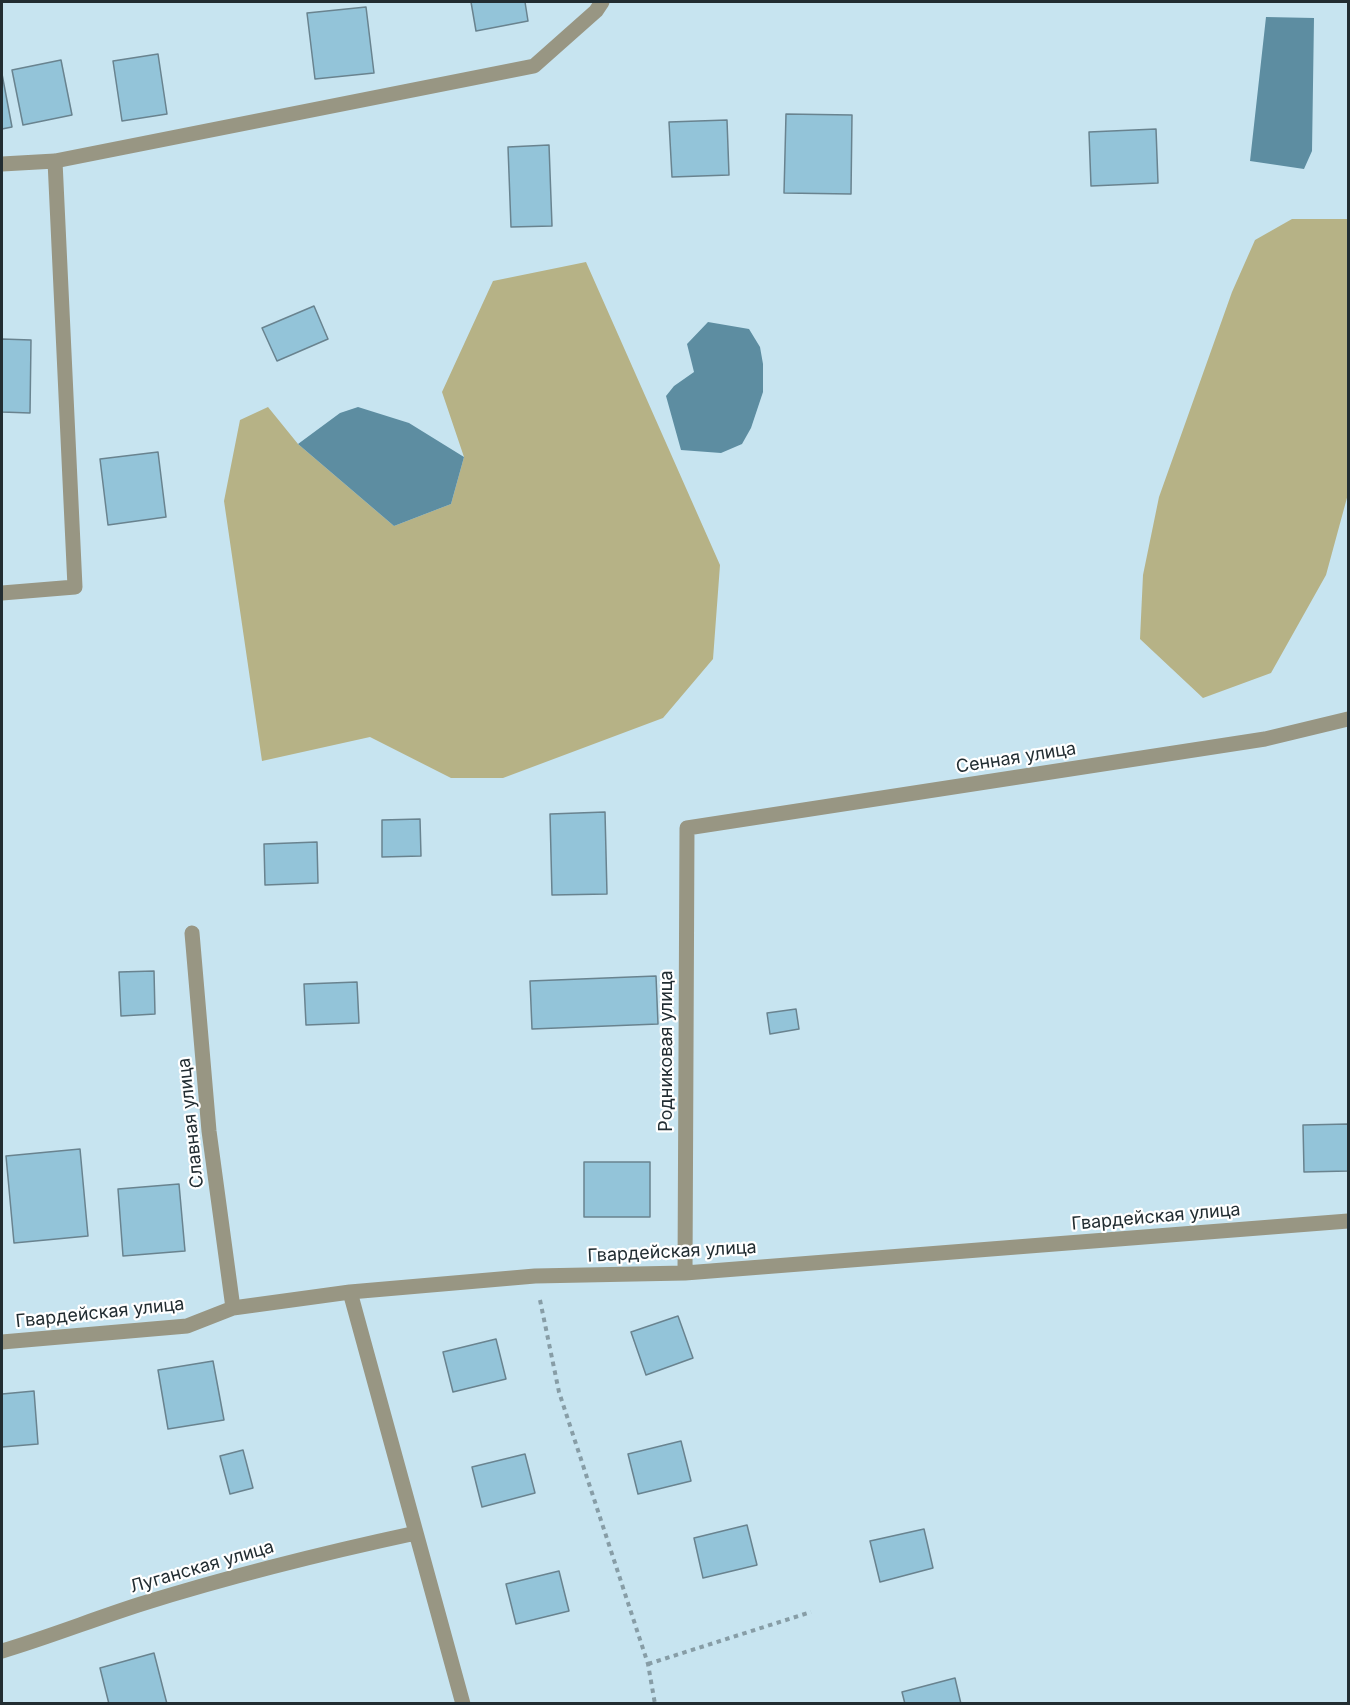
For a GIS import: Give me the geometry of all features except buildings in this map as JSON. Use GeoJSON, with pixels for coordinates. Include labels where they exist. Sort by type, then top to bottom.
{"type":"FeatureCollection","features":[{"type":"Feature","properties":{"kind":"street"},"geometry":{"type":"LineString","coordinates":[[2,165],[55,161],[534,66],[596,11],[602,2]]}},
{"type":"Feature","properties":{"kind":"street"},"geometry":{"type":"LineString","coordinates":[[2,593],[75,586],[55,161]]}},
{"type":"Feature","properties":{"kind":"street","name":"Сенная улица"},"geometry":{"type":"LineString","coordinates":[[687,828],[1265,739],[1348,719]]}},
{"type":"Feature","properties":{"kind":"street","name":"Родниковая улица"},"geometry":{"type":"LineString","coordinates":[[685,1273],[687,828]]}},
{"type":"Feature","properties":{"kind":"street","name":"Славная улица"},"geometry":{"type":"LineString","coordinates":[[192,933],[209,1131],[233,1308]]}},
{"type":"Feature","properties":{"kind":"street","name":"Гвардейская улица"},"geometry":{"type":"LineString","coordinates":[[2,1342],[187,1326],[233,1308],[350,1293],[534,1276],[685,1273],[1348,1221]]}},
{"type":"Feature","properties":{"kind":"street"},"geometry":{"type":"LineString","coordinates":[[350,1293],[463,1704]]}},
{"type":"Feature","properties":{"kind":"street","name":"Луганская улица"},"geometry":{"type":"LineString","coordinates":[[2,1650],[45,1638],[140,1605],[306,1557],[416,1533]]}},
{"type":"Feature","properties":{"kind":"path"},"geometry":{"type":"LineString","coordinates":[[534,1276],[559,1392],[648,1664],[655,1704]]}},
{"type":"Feature","properties":{"kind":"path"},"geometry":{"type":"LineString","coordinates":[[648,1664],[811,1612]]}},
{"type":"Feature","properties":{"kind":"shaded area"},"geometry":{"type":"Polygon","coordinates":[[[1292,219],[1348,219],[1348,494],[1326,575],[1271,673],[1203,698],[1140,639],[1143,575],[1159,497],[1232,292],[1255,240],[1292,219]]]}},
{"type":"Feature","properties":{"kind":"shaded area"},"geometry":{"type":"Polygon","coordinates":[[[586,262],[720,565],[713,659],[663,718],[503,778],[451,778],[370,737],[262,761],[224,501],[240,420],[268,407],[298,444],[394,526],[451,504],[464,457],[442,392],[493,281],[586,262]]]}},
{"type":"Feature","properties":{"kind":"water"},"geometry":{"type":"Polygon","coordinates":[[[1266,17],[1314,18],[1312,151],[1304,169],[1250,161],[1266,17]]]}},
{"type":"Feature","properties":{"kind":"water"},"geometry":{"type":"Polygon","coordinates":[[[708,322],[749,329],[760,347],[763,364],[763,392],[751,428],[742,444],[721,453],[681,450],[666,396],[674,386],[694,372],[687,344],[708,322]]]}},
{"type":"Feature","properties":{"kind":"water"},"geometry":{"type":"Polygon","coordinates":[[[358,407],[409,423],[464,457],[451,504],[394,526],[298,444],[340,413],[358,407]]]}}]}
